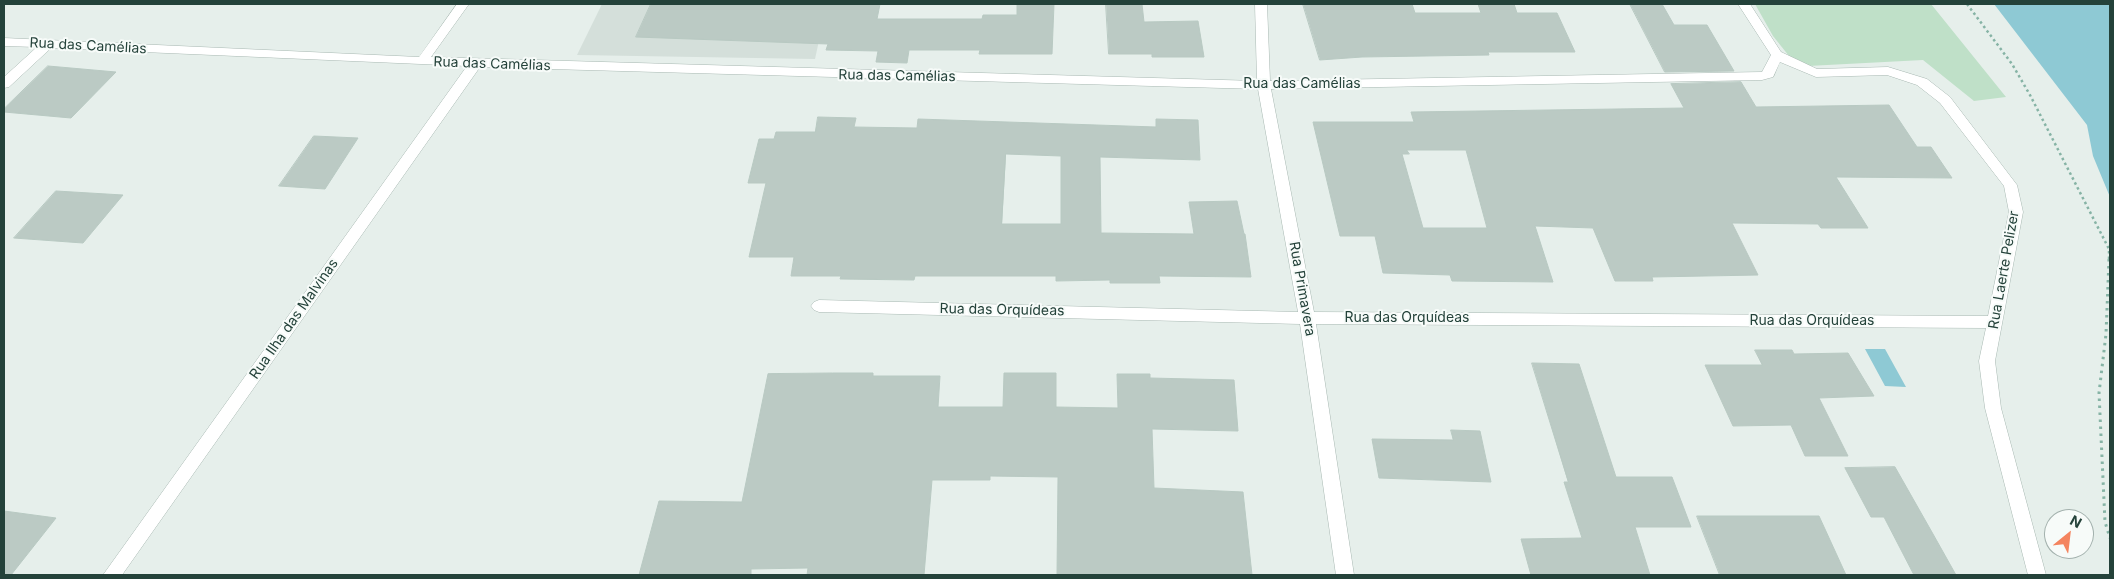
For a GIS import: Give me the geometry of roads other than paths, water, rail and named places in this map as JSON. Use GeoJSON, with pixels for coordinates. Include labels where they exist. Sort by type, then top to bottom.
{"type":"FeatureCollection","features":[{"type":"Feature","properties":{"kind":"street"},"geometry":{"type":"LineString","coordinates":[[422,61],[463,4]]}},
{"type":"Feature","properties":{"kind":"street","name":"Rua Primavera"},"geometry":{"type":"LineString","coordinates":[[1261,4],[1264,85],[1307,318],[1345,575]]}},
{"type":"Feature","properties":{"kind":"street"},"geometry":{"type":"LineString","coordinates":[[1744,4],[1777,55]]}},
{"type":"Feature","properties":{"kind":"street","name":"Rua das Camélias"},"geometry":{"type":"LineString","coordinates":[[4,42],[476,63],[1264,85],[1762,76],[1769,74],[1777,55]]}},
{"type":"Feature","properties":{"kind":"street"},"geometry":{"type":"LineString","coordinates":[[4,84],[48,45]]}},
{"type":"Feature","properties":{"kind":"street","name":"Rua Laerte Pelizer"},"geometry":{"type":"LineString","coordinates":[[1777,55],[1816,73],[1888,71],[1922,82],[1945,100],[2010,185],[2016,212],[1987,361],[1993,408],[2037,575]]}},
{"type":"Feature","properties":{"kind":"street","name":"Rua Ilha das Malvinas"},"geometry":{"type":"LineString","coordinates":[[112,575],[476,63]]}},
{"type":"Feature","properties":{"kind":"street","name":"Rua das Orquídeas"},"geometry":{"type":"LineString","coordinates":[[819,306],[1307,318],[1996,322]]}},
{"type":"Feature","properties":{"kind":"water"},"geometry":{"type":"Polygon","coordinates":[[[1994,4],[2110,4],[2110,197],[2093,156],[2087,125],[1994,4]]]}},
{"type":"Feature","properties":{"kind":"water"},"geometry":{"type":"Polygon","coordinates":[[[1865,349],[1885,349],[1906,387],[1885,386],[1865,349]]]}}]}
